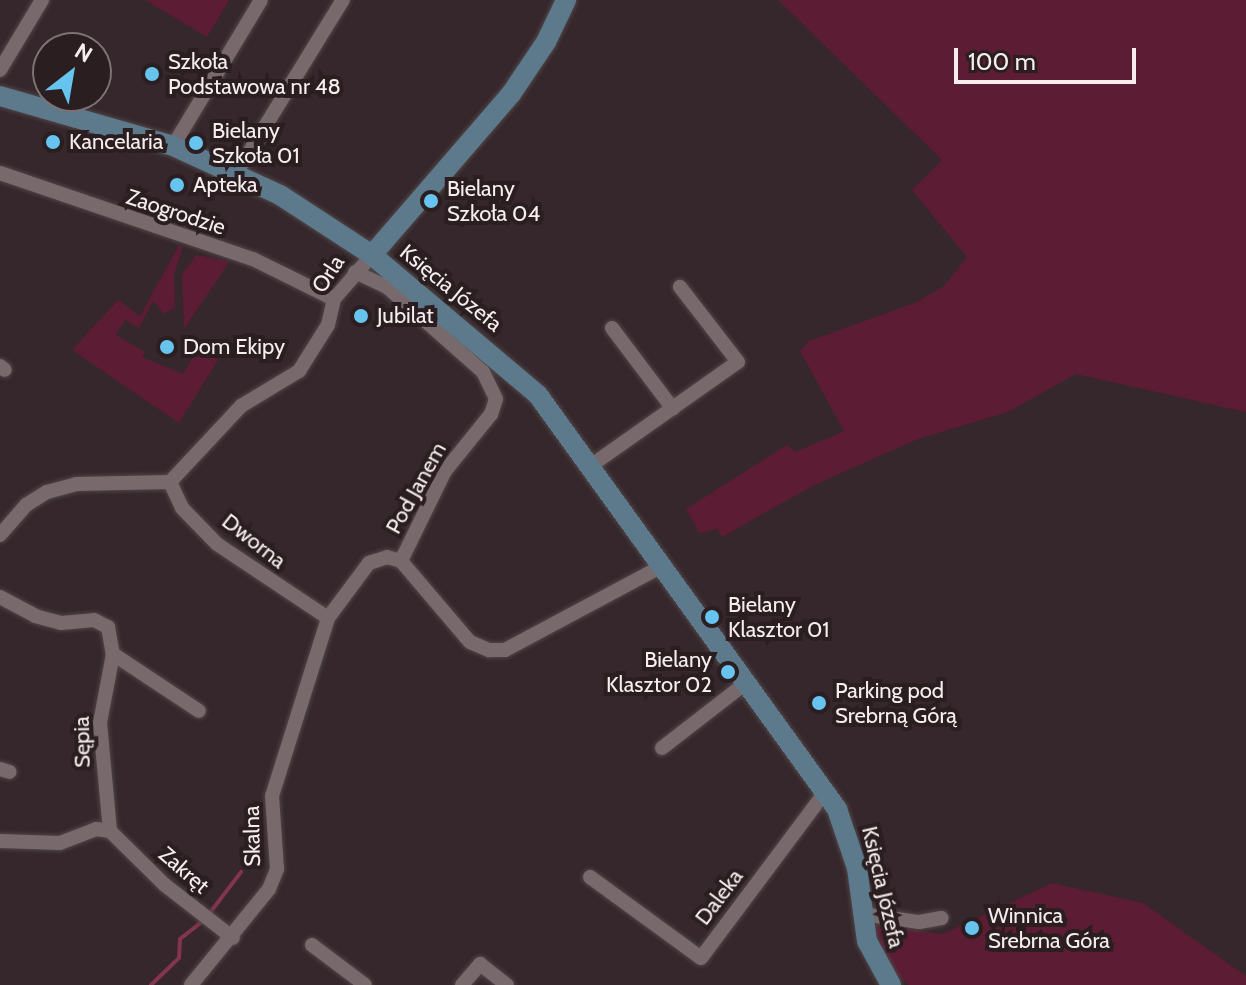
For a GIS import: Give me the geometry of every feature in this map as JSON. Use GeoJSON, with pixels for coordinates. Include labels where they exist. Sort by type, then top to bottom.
{"type":"FeatureCollection","features":[{"type":"Feature","properties":{"kind":"street"},"geometry":{"type":"LineString","coordinates":[[0,70],[42,0]]}},
{"type":"Feature","properties":{"kind":"street"},"geometry":{"type":"LineString","coordinates":[[173,146],[261,0]]}},
{"type":"Feature","properties":{"kind":"street"},"geometry":{"type":"LineString","coordinates":[[237,172],[343,0]]}},
{"type":"Feature","properties":{"kind":"street","name":"Orla"},"geometry":{"type":"LineString","coordinates":[[170,482],[241,406],[299,371],[328,325],[334,299],[518,84],[566,0]]}},
{"type":"Feature","properties":{"kind":"street","name":"Księcia Józefa"},"geometry":{"type":"LineString","coordinates":[[0,96],[173,146],[237,172],[320,218],[372,255],[510,368],[554,416],[826,791],[849,833],[862,914],[876,963],[891,985]]}},
{"type":"Feature","properties":{"kind":"street","name":"Zaogrodzie"},"geometry":{"type":"LineString","coordinates":[[0,173],[253,259],[334,299]]}},
{"type":"Feature","properties":{"kind":"street","name":"Pod Janem"},"geometry":{"type":"LineString","coordinates":[[355,272],[387,287],[483,372],[496,399],[491,414],[445,471],[401,561]]}},
{"type":"Feature","properties":{"kind":"street"},"geometry":{"type":"LineString","coordinates":[[589,467],[738,362],[680,287]]}},
{"type":"Feature","properties":{"kind":"street"},"geometry":{"type":"LineString","coordinates":[[612,328],[673,409]]}},
{"type":"Feature","properties":{"kind":"street"},"geometry":{"type":"LineString","coordinates":[[0,535],[26,505],[47,492],[76,484],[170,482]]}},
{"type":"Feature","properties":{"kind":"street","name":"Dworna"},"geometry":{"type":"LineString","coordinates":[[170,482],[182,508],[217,544],[328,618]]}},
{"type":"Feature","properties":{"kind":"street","name":"Pod Janem"},"geometry":{"type":"LineString","coordinates":[[328,618],[369,563],[387,557],[401,561],[470,642],[489,650],[505,650],[662,566]]}},
{"type":"Feature","properties":{"kind":"street"},"geometry":{"type":"LineString","coordinates":[[0,597],[35,616],[61,623],[94,620],[108,627],[113,654],[199,711]]}},
{"type":"Feature","properties":{"kind":"street","name":"Skalna"},"geometry":{"type":"LineString","coordinates":[[191,985],[266,896],[277,869],[272,796],[328,618]]}},
{"type":"Feature","properties":{"kind":"street","name":"Sępia"},"geometry":{"type":"LineString","coordinates":[[110,831],[100,723],[113,654]]}},
{"type":"Feature","properties":{"kind":"street"},"geometry":{"type":"LineString","coordinates":[[662,748],[747,682]]}},
{"type":"Feature","properties":{"kind":"street","name":"Daleka"},"geometry":{"type":"LineString","coordinates":[[590,877],[701,958],[826,791]]}},
{"type":"Feature","properties":{"kind":"street"},"geometry":{"type":"LineString","coordinates":[[0,841],[60,843],[96,829],[110,831]]}},
{"type":"Feature","properties":{"kind":"street","name":"Zakręt"},"geometry":{"type":"LineString","coordinates":[[110,831],[165,885],[233,938]]}},
{"type":"Feature","properties":{"kind":"street"},"geometry":{"type":"LineString","coordinates":[[862,914],[919,922],[942,918]]}},
{"type":"Feature","properties":{"kind":"street"},"geometry":{"type":"LineString","coordinates":[[312,945],[365,985]]}},
{"type":"Feature","properties":{"kind":"street"},"geometry":{"type":"LineString","coordinates":[[462,985],[480,964],[507,985]]}},
{"type":"Feature","properties":{"kind":"shaded area"},"geometry":{"type":"Polygon","coordinates":[[[145,0],[229,0],[207,37],[145,0]]]}},
{"type":"Feature","properties":{"kind":"shaded area"},"geometry":{"type":"Polygon","coordinates":[[[778,0],[1246,0],[1246,412],[1076,374],[1008,412],[918,439],[814,485],[722,537],[717,529],[699,533],[686,509],[787,445],[795,452],[844,431],[800,351],[809,341],[917,302],[944,286],[967,257],[912,190],[942,160],[778,0]]]}},
{"type":"Feature","properties":{"kind":"shaded area"},"geometry":{"type":"Polygon","coordinates":[[[179,245],[183,246],[174,275],[175,307],[164,314],[153,301],[139,328],[125,320],[116,335],[145,352],[142,357],[183,374],[199,347],[218,360],[179,423],[72,350],[118,300],[140,316],[179,245]]]}},
{"type":"Feature","properties":{"kind":"shaded area"},"geometry":{"type":"Polygon","coordinates":[[[196,255],[230,261],[184,329],[182,275],[196,255]]]}},
{"type":"Feature","properties":{"kind":"shaded area"},"geometry":{"type":"Polygon","coordinates":[[[1052,883],[1143,903],[1246,976],[1246,985],[909,985],[889,967],[873,925],[943,934],[1052,883]]]}},
{"type":"Feature","properties":{"kind":"waterway"},"geometry":{"type":"LineString","coordinates":[[209,914],[241,872]]}},
{"type":"Feature","properties":{"kind":"waterway"},"geometry":{"type":"LineString","coordinates":[[151,985],[179,958],[180,939],[203,921]]}},
{"type":"Feature","properties":{"kind":"place","name":"Szkoła Podstawowa nr 48"},"geometry":{"type":"Point","coordinates":[152,74]}},
{"type":"Feature","properties":{"kind":"place","name":"Kancelaria"},"geometry":{"type":"Point","coordinates":[53,142]}},
{"type":"Feature","properties":{"kind":"place","name":"Bielany Szkoła 01"},"geometry":{"type":"Point","coordinates":[196,143]}},
{"type":"Feature","properties":{"kind":"place","name":"Apteka"},"geometry":{"type":"Point","coordinates":[177,185]}},
{"type":"Feature","properties":{"kind":"place","name":"Bielany Szkoła 04"},"geometry":{"type":"Point","coordinates":[431,201]}},
{"type":"Feature","properties":{"kind":"place","name":"Jubilat"},"geometry":{"type":"Point","coordinates":[361,316]}},
{"type":"Feature","properties":{"kind":"place","name":"Dom Ekipy"},"geometry":{"type":"Point","coordinates":[167,347]}},
{"type":"Feature","properties":{"kind":"place","name":"Bielany Klasztor 01"},"geometry":{"type":"Point","coordinates":[712,617]}},
{"type":"Feature","properties":{"kind":"place","name":"Bielany Klasztor 02"},"geometry":{"type":"Point","coordinates":[728,672]}},
{"type":"Feature","properties":{"kind":"place","name":"Parking pod Srebrną Górą"},"geometry":{"type":"Point","coordinates":[819,703]}},
{"type":"Feature","properties":{"kind":"place","name":"Winnica Srebrna Góra"},"geometry":{"type":"Point","coordinates":[972,928]}}]}
